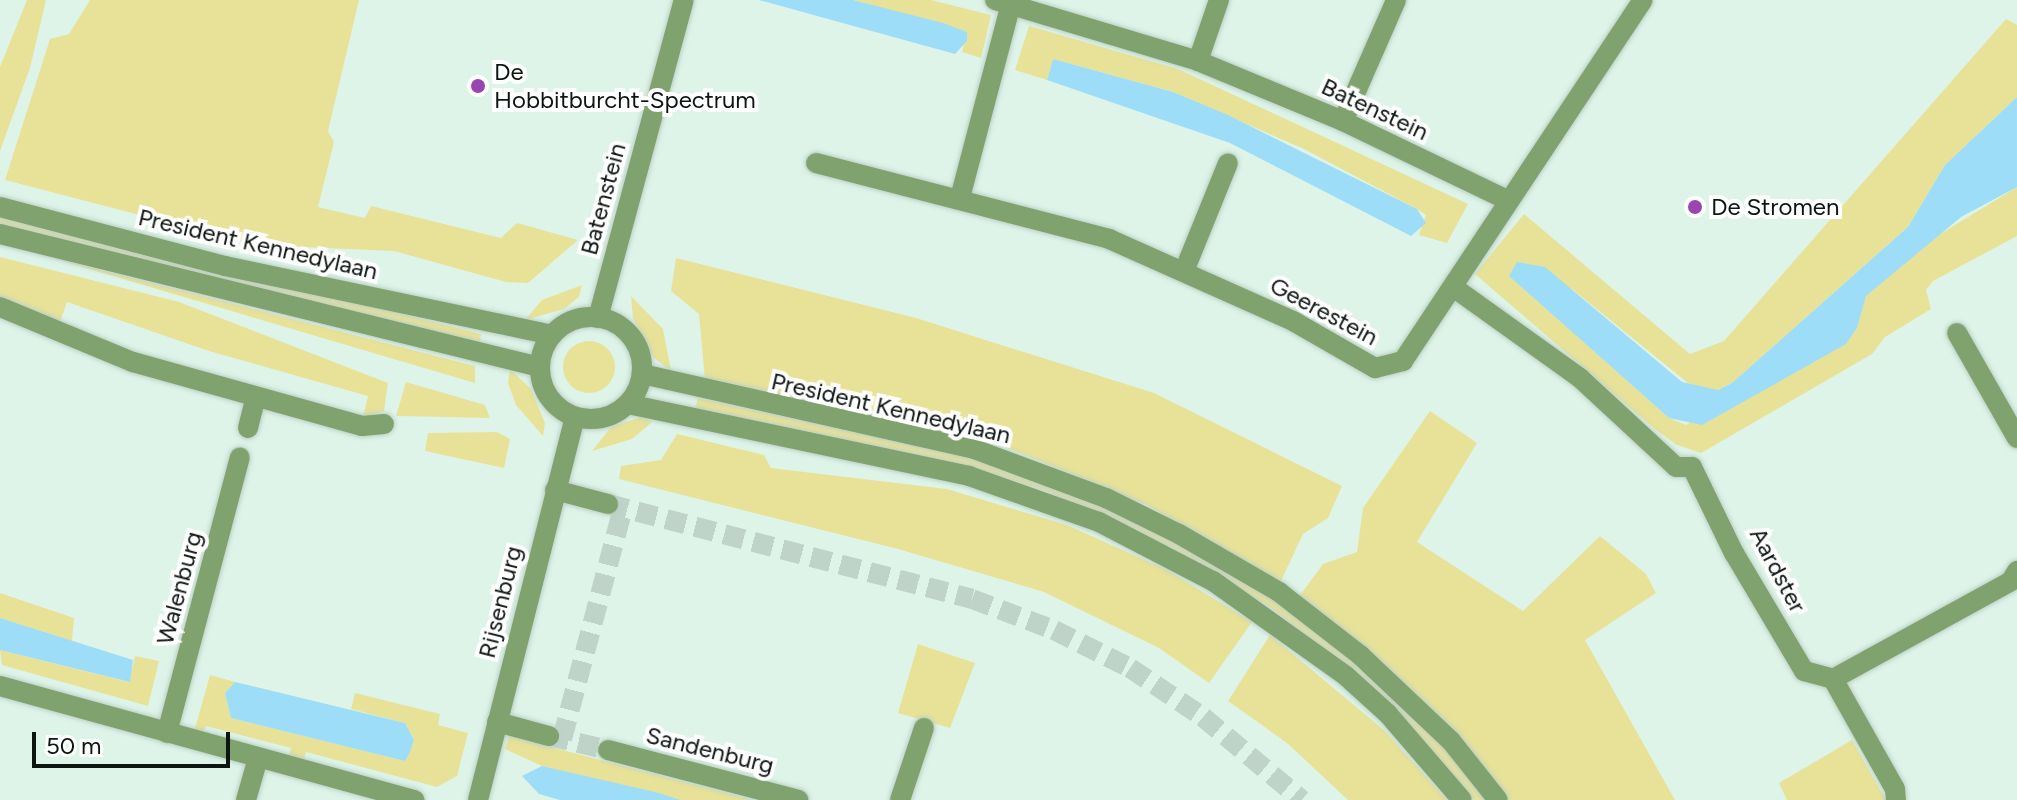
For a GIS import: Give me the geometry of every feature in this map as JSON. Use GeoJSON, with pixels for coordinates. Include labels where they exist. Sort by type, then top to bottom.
{"type":"FeatureCollection","features":[{"type":"Feature","properties":{"kind":"street","name":"Batenstein"},"geometry":{"type":"LineString","coordinates":[[598,318],[684,0]]}},
{"type":"Feature","properties":{"kind":"street"},"geometry":{"type":"LineString","coordinates":[[1198,61],[1219,0]]}},
{"type":"Feature","properties":{"kind":"street"},"geometry":{"type":"LineString","coordinates":[[1343,121],[1396,0]]}},
{"type":"Feature","properties":{"kind":"street","name":"Batenstein"},"geometry":{"type":"LineString","coordinates":[[1006,1],[1198,61],[1343,121],[1507,200]]}},
{"type":"Feature","properties":{"kind":"street"},"geometry":{"type":"LineString","coordinates":[[960,198],[1006,1]]}},
{"type":"Feature","properties":{"kind":"street"},"geometry":{"type":"LineString","coordinates":[[1507,200],[1524,185],[1636,2]]}},
{"type":"Feature","properties":{"kind":"street","name":"Geerestein"},"geometry":{"type":"LineString","coordinates":[[816,163],[1109,239],[1185,269],[1375,368],[1403,361],[1507,200]]}},
{"type":"Feature","properties":{"kind":"street"},"geometry":{"type":"LineString","coordinates":[[1185,269],[1228,163]]}},
{"type":"Feature","properties":{"kind":"street","name":"President Kennedylaan"},"geometry":{"type":"LineString","coordinates":[[0,207],[225,266],[552,335]]}},
{"type":"Feature","properties":{"kind":"street","name":"President Kennedylaan"},"geometry":{"type":"LineString","coordinates":[[0,234],[540,367]]}},
{"type":"Feature","properties":{"kind":"street","name":"Aardster"},"geometry":{"type":"LineString","coordinates":[[1453,287],[1580,378],[1676,467],[1692,467],[1734,553],[1804,671],[1833,679]]}},
{"type":"Feature","properties":{"kind":"street"},"geometry":{"type":"LineString","coordinates":[[0,307],[133,362],[362,426],[384,424]]}},
{"type":"Feature","properties":{"kind":"street"},"geometry":{"type":"LineString","coordinates":[[598,318],[631,337],[642,374],[628,404],[603,418],[575,417],[549,398],[540,367],[552,335],[573,320],[598,318]]}},
{"type":"Feature","properties":{"kind":"street"},"geometry":{"type":"LineString","coordinates":[[1957,333],[2017,438]]}},
{"type":"Feature","properties":{"kind":"street","name":"President Kennedylaan"},"geometry":{"type":"LineString","coordinates":[[642,374],[974,449],[1106,498],[1179,534],[1279,592],[1360,655],[1451,741],[1498,800]]}},
{"type":"Feature","properties":{"kind":"street"},"geometry":{"type":"LineString","coordinates":[[248,428],[256,397]]}},
{"type":"Feature","properties":{"kind":"street","name":"President Kennedylaan"},"geometry":{"type":"LineString","coordinates":[[628,404],[969,476],[1099,522],[1213,581],[1322,658],[1388,714],[1462,800]]}},
{"type":"Feature","properties":{"kind":"street","name":"Rijsenburg"},"geometry":{"type":"LineString","coordinates":[[478,800],[575,417]]}},
{"type":"Feature","properties":{"kind":"street","name":"Walenburg"},"geometry":{"type":"LineString","coordinates":[[167,733],[240,457]]}},
{"type":"Feature","properties":{"kind":"street"},"geometry":{"type":"LineString","coordinates":[[555,490],[608,504]]}},
{"type":"Feature","properties":{"kind":"street"},"geometry":{"type":"LineString","coordinates":[[1896,800],[1833,679],[2011,581],[2017,571]]}},
{"type":"Feature","properties":{"kind":"street"},"geometry":{"type":"LineString","coordinates":[[0,686],[415,800]]}},
{"type":"Feature","properties":{"kind":"street"},"geometry":{"type":"LineString","coordinates":[[497,722],[549,736]]}},
{"type":"Feature","properties":{"kind":"street"},"geometry":{"type":"LineString","coordinates":[[900,800],[924,728]]}},
{"type":"Feature","properties":{"kind":"street","name":"Sandenburg"},"geometry":{"type":"LineString","coordinates":[[608,750],[799,800]]}},
{"type":"Feature","properties":{"kind":"street"},"geometry":{"type":"LineString","coordinates":[[246,800],[258,758]]}},
{"type":"Feature","properties":{"kind":"shaded area"},"geometry":{"type":"Polygon","coordinates":[[[27,0],[46,0],[30,68],[0,151],[0,67],[27,0]]]}},
{"type":"Feature","properties":{"kind":"shaded area"},"geometry":{"type":"Polygon","coordinates":[[[90,0],[359,0],[328,131],[334,142],[318,207],[365,218],[371,206],[501,238],[517,223],[578,240],[528,283],[506,282],[394,251],[255,245],[5,180],[50,39],[69,34],[90,0]]]}},
{"type":"Feature","properties":{"kind":"shaded area"},"geometry":{"type":"Polygon","coordinates":[[[853,0],[931,0],[991,15],[981,58],[962,52],[967,32],[853,0]]]}},
{"type":"Feature","properties":{"kind":"shaded area"},"geometry":{"type":"Polygon","coordinates":[[[2006,19],[2017,25],[2017,97],[1945,165],[1908,227],[1732,383],[1718,390],[1694,388],[1572,289],[1510,276],[1669,418],[1686,425],[1857,328],[1865,296],[1924,244],[2017,187],[2017,236],[1933,281],[1926,290],[1931,309],[1885,337],[1872,354],[1701,453],[1677,445],[1656,430],[1475,274],[1524,214],[1690,354],[1724,341],[2006,19]]]}},
{"type":"Feature","properties":{"kind":"shaded area"},"geometry":{"type":"Polygon","coordinates":[[[1029,26],[1178,69],[1468,204],[1447,243],[1419,235],[1426,215],[1417,209],[1304,149],[1173,92],[1053,59],[1047,80],[1015,70],[1029,26]]]}},
{"type":"Feature","properties":{"kind":"shaded area"},"geometry":{"type":"Polygon","coordinates":[[[0,213],[481,334],[480,342],[0,225],[0,213]]]}},
{"type":"Feature","properties":{"kind":"shaded area"},"geometry":{"type":"Polygon","coordinates":[[[35,253],[475,366],[475,383],[35,253]]]}},
{"type":"Feature","properties":{"kind":"shaded area"},"geometry":{"type":"Polygon","coordinates":[[[0,257],[179,302],[388,383],[384,411],[363,417],[368,396],[209,351],[67,302],[60,322],[0,296],[0,257]]]}},
{"type":"Feature","properties":{"kind":"shaded area"},"geometry":{"type":"Polygon","coordinates":[[[676,258],[916,318],[1154,393],[1342,486],[1328,518],[1303,534],[1280,583],[1147,505],[998,444],[705,380],[699,314],[671,291],[676,258]]]}},
{"type":"Feature","properties":{"kind":"shaded area"},"geometry":{"type":"Polygon","coordinates":[[[582,285],[579,297],[564,309],[525,320],[542,300],[582,285]]]}},
{"type":"Feature","properties":{"kind":"shaded area"},"geometry":{"type":"Polygon","coordinates":[[[631,296],[663,329],[671,371],[653,357],[633,318],[631,296]]]}},
{"type":"Feature","properties":{"kind":"shaded area"},"geometry":{"type":"Polygon","coordinates":[[[589,341],[608,348],[615,367],[608,386],[589,393],[570,386],[563,367],[570,348],[589,341]]]}},
{"type":"Feature","properties":{"kind":"shaded area"},"geometry":{"type":"Polygon","coordinates":[[[510,369],[531,389],[545,423],[543,436],[516,405],[508,383],[510,369]]]}},
{"type":"Feature","properties":{"kind":"shaded area"},"geometry":{"type":"Polygon","coordinates":[[[406,382],[485,405],[490,418],[396,416],[406,382]]]}},
{"type":"Feature","properties":{"kind":"shaded area"},"geometry":{"type":"Polygon","coordinates":[[[698,398],[971,458],[1102,505],[1175,541],[1273,599],[1353,662],[1444,748],[1488,800],[1474,800],[1395,709],[1350,668],[1270,607],[1173,548],[1044,490],[971,467],[695,409],[698,398]]]}},
{"type":"Feature","properties":{"kind":"shaded area"},"geometry":{"type":"Polygon","coordinates":[[[1430,411],[1477,443],[1417,542],[1523,611],[1600,536],[1646,574],[1656,593],[1585,640],[1675,800],[1505,800],[1298,598],[1323,564],[1357,552],[1363,508],[1430,411]]]}},
{"type":"Feature","properties":{"kind":"shaded area"},"geometry":{"type":"Polygon","coordinates":[[[641,417],[652,422],[632,439],[592,451],[611,427],[641,417]]]}},
{"type":"Feature","properties":{"kind":"shaded area"},"geometry":{"type":"Polygon","coordinates":[[[497,432],[510,439],[504,468],[425,451],[428,433],[497,432]]]}},
{"type":"Feature","properties":{"kind":"shaded area"},"geometry":{"type":"Polygon","coordinates":[[[677,434],[764,455],[771,468],[947,489],[1067,525],[1167,570],[1252,622],[1209,683],[1159,648],[1044,592],[898,549],[619,479],[621,466],[661,460],[677,434]]]}},
{"type":"Feature","properties":{"kind":"shaded area"},"geometry":{"type":"Polygon","coordinates":[[[0,593],[74,618],[72,641],[0,618],[0,593]]]}},
{"type":"Feature","properties":{"kind":"shaded area"},"geometry":{"type":"Polygon","coordinates":[[[1270,635],[1385,731],[1447,800],[1348,800],[1287,743],[1228,701],[1270,635]]]}},
{"type":"Feature","properties":{"kind":"shaded area"},"geometry":{"type":"Polygon","coordinates":[[[918,644],[975,663],[950,728],[898,713],[918,644]]]}},
{"type":"Feature","properties":{"kind":"shaded area"},"geometry":{"type":"Polygon","coordinates":[[[0,650],[129,682],[135,656],[159,661],[148,706],[2,665],[0,650]]]}},
{"type":"Feature","properties":{"kind":"shaded area"},"geometry":{"type":"Polygon","coordinates":[[[210,675],[235,682],[225,693],[231,718],[405,761],[414,740],[405,723],[351,709],[355,693],[440,714],[438,725],[468,733],[457,776],[437,787],[306,752],[304,761],[289,757],[291,748],[206,726],[203,734],[194,732],[210,675]]]}},
{"type":"Feature","properties":{"kind":"shaded area"},"geometry":{"type":"Polygon","coordinates":[[[509,736],[753,800],[681,800],[542,766],[505,749],[509,736]]]}},
{"type":"Feature","properties":{"kind":"shaded area"},"geometry":{"type":"Polygon","coordinates":[[[1852,740],[1886,800],[1787,800],[1779,783],[1852,740]]]}},
{"type":"Feature","properties":{"kind":"water"},"geometry":{"type":"Polygon","coordinates":[[[759,0],[853,0],[943,23],[967,32],[967,41],[955,54],[759,0]]]}},
{"type":"Feature","properties":{"kind":"water"},"geometry":{"type":"Polygon","coordinates":[[[1053,59],[1173,92],[1228,115],[1417,209],[1426,223],[1411,236],[1230,143],[1047,80],[1053,59]]]}},
{"type":"Feature","properties":{"kind":"water"},"geometry":{"type":"Polygon","coordinates":[[[2017,97],[2017,187],[1961,217],[1866,296],[1857,328],[1846,344],[1702,425],[1669,418],[1509,276],[1517,262],[1545,267],[1682,382],[1718,390],[1732,383],[1908,227],[1945,165],[2017,97]]]}},
{"type":"Feature","properties":{"kind":"water"},"geometry":{"type":"Polygon","coordinates":[[[0,618],[133,660],[130,682],[0,650],[0,618]]]}},
{"type":"Feature","properties":{"kind":"water"},"geometry":{"type":"Polygon","coordinates":[[[235,682],[405,723],[414,740],[410,752],[405,761],[231,718],[225,693],[235,682]]]}},
{"type":"Feature","properties":{"kind":"water"},"geometry":{"type":"Polygon","coordinates":[[[542,766],[681,800],[560,800],[539,794],[522,776],[542,766]]]}},
{"type":"Feature","properties":{"kind":"tunnel"},"geometry":{"type":"LineString","coordinates":[[608,504],[972,599],[1054,630],[1130,668],[1203,717],[1302,800]]}},
{"type":"Feature","properties":{"kind":"tunnel"},"geometry":{"type":"LineString","coordinates":[[562,739],[623,508]]}},
{"type":"Feature","properties":{"kind":"tunnel"},"geometry":{"type":"LineString","coordinates":[[549,736],[608,750]]}},
{"type":"Feature","properties":{"kind":"place","name":"De Hobbitburcht-Spectrum"},"geometry":{"type":"Point","coordinates":[478,86]}},
{"type":"Feature","properties":{"kind":"place","name":"De Stromen"},"geometry":{"type":"Point","coordinates":[1695,207]}}]}
